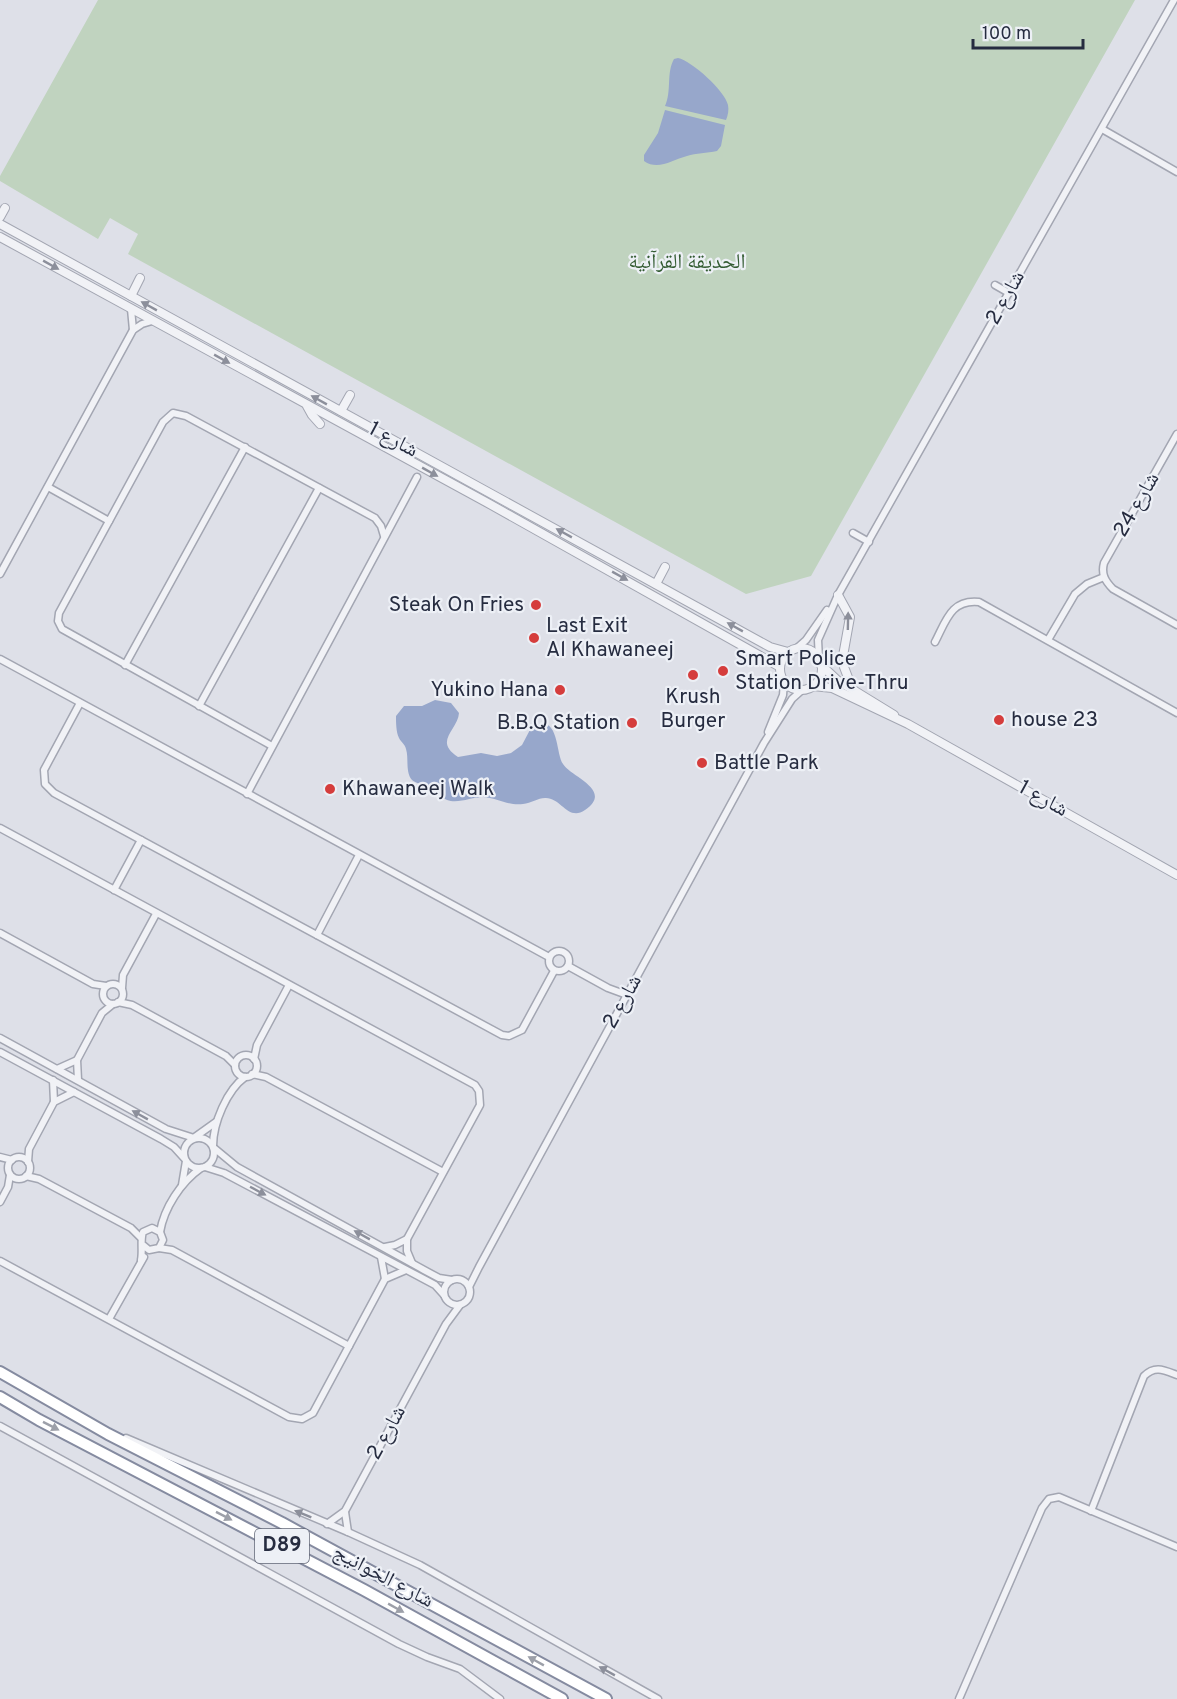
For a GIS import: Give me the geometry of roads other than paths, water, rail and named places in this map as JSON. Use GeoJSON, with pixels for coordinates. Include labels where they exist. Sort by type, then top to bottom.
{"type":"FeatureCollection","features":[{"type":"Feature","properties":{"kind":"highway","name":"شارع الخوانيج"},"geometry":{"type":"LineString","coordinates":[[0,1372],[108,1434],[325,1546],[606,1699]]}},
{"type":"Feature","properties":{"kind":"highway","name":"شارع الخوانيج"},"geometry":{"type":"LineString","coordinates":[[0,1397],[39,1420],[364,1590],[562,1699]]}},
{"type":"Feature","properties":{"kind":"street"},"geometry":{"type":"LineString","coordinates":[[1164,0],[1173,2]]}},
{"type":"Feature","properties":{"kind":"street","name":"شارع 2"},"geometry":{"type":"LineString","coordinates":[[797,648],[810,636],[838,595],[869,542],[1173,2]]}},
{"type":"Feature","properties":{"kind":"street"},"geometry":{"type":"LineString","coordinates":[[1102,129],[1177,172]]}},
{"type":"Feature","properties":{"kind":"street"},"geometry":{"type":"LineString","coordinates":[[0,217],[5,208]]}},
{"type":"Feature","properties":{"kind":"street","name":"شارع 1"},"geometry":{"type":"LineString","coordinates":[[0,224],[487,489],[770,647],[788,652]]}},
{"type":"Feature","properties":{"kind":"street","name":"شارع 1"},"geometry":{"type":"LineString","coordinates":[[0,237],[764,656],[780,667]]}},
{"type":"Feature","properties":{"kind":"street"},"geometry":{"type":"LineString","coordinates":[[131,296],[140,278]]}},
{"type":"Feature","properties":{"kind":"street"},"geometry":{"type":"LineString","coordinates":[[995,285],[1009,293]]}},
{"type":"Feature","properties":{"kind":"street"},"geometry":{"type":"LineString","coordinates":[[131,309],[133,330]]}},
{"type":"Feature","properties":{"kind":"street"},"geometry":{"type":"LineString","coordinates":[[0,574],[133,330],[152,321]]}},
{"type":"Feature","properties":{"kind":"street"},"geometry":{"type":"LineString","coordinates":[[341,411],[350,395]]}},
{"type":"Feature","properties":{"kind":"street"},"geometry":{"type":"LineString","coordinates":[[306,405],[321,424]]}},
{"type":"Feature","properties":{"kind":"street"},"geometry":{"type":"LineString","coordinates":[[272,746],[62,629],[58,621],[59,612],[163,422],[169,415],[182,414],[375,518],[384,536]]}},
{"type":"Feature","properties":{"kind":"street","name":"شارع 24"},"geometry":{"type":"LineString","coordinates":[[1104,577],[1104,563],[1177,434]]}},
{"type":"Feature","properties":{"kind":"street"},"geometry":{"type":"LineString","coordinates":[[125,664],[245,447]]}},
{"type":"Feature","properties":{"kind":"street"},"geometry":{"type":"LineString","coordinates":[[247,794],[417,477]]}},
{"type":"Feature","properties":{"kind":"street"},"geometry":{"type":"LineString","coordinates":[[48,487],[109,521]]}},
{"type":"Feature","properties":{"kind":"street"},"geometry":{"type":"LineString","coordinates":[[199,706],[319,488]]}},
{"type":"Feature","properties":{"kind":"street"},"geometry":{"type":"LineString","coordinates":[[375,518],[395,517]]}},
{"type":"Feature","properties":{"kind":"street"},"geometry":{"type":"LineString","coordinates":[[853,533],[869,542]]}},
{"type":"Feature","properties":{"kind":"street"},"geometry":{"type":"LineString","coordinates":[[656,584],[665,567]]}},
{"type":"Feature","properties":{"kind":"street"},"geometry":{"type":"LineString","coordinates":[[1048,640],[1075,594],[1087,584],[1104,577],[1117,592],[1177,625]]}},
{"type":"Feature","properties":{"kind":"street"},"geometry":{"type":"LineString","coordinates":[[838,595],[850,617],[843,656],[844,667],[853,690]]}},
{"type":"Feature","properties":{"kind":"street","name":"شارع 2"},"geometry":{"type":"LineString","coordinates":[[820,662],[818,640],[838,595]]}},
{"type":"Feature","properties":{"kind":"street"},"geometry":{"type":"LineString","coordinates":[[935,642],[953,609],[970,601],[980,602],[1177,712]]}},
{"type":"Feature","properties":{"kind":"street"},"geometry":{"type":"LineString","coordinates":[[797,648],[810,650],[820,662],[819,679],[813,686],[802,690],[792,688],[784,682],[780,667],[782,659],[788,652],[797,648]]}},
{"type":"Feature","properties":{"kind":"street"},"geometry":{"type":"LineString","coordinates":[[0,659],[549,957]]}},
{"type":"Feature","properties":{"kind":"street","name":"شارع 1"},"geometry":{"type":"LineString","coordinates":[[820,662],[830,675],[908,724],[1177,875]]}},
{"type":"Feature","properties":{"kind":"street","name":"شارع 2"},"geometry":{"type":"LineString","coordinates":[[767,738],[783,695],[784,682]]}},
{"type":"Feature","properties":{"kind":"street","name":"شارع 1"},"geometry":{"type":"LineString","coordinates":[[813,686],[832,688],[908,724]]}},
{"type":"Feature","properties":{"kind":"street","name":"شارع 2"},"geometry":{"type":"LineString","coordinates":[[469,1287],[767,738],[792,699],[802,690]]}},
{"type":"Feature","properties":{"kind":"street"},"geometry":{"type":"LineString","coordinates":[[80,703],[44,770],[45,784],[54,794],[502,1035],[516,1034],[522,1030],[554,971]]}},
{"type":"Feature","properties":{"kind":"street"},"geometry":{"type":"LineString","coordinates":[[0,828],[475,1085],[479,1091],[480,1105],[407,1239],[407,1251],[412,1263]]}},
{"type":"Feature","properties":{"kind":"street"},"geometry":{"type":"LineString","coordinates":[[114,890],[141,840]]}},
{"type":"Feature","properties":{"kind":"street"},"geometry":{"type":"LineString","coordinates":[[317,935],[359,855]]}},
{"type":"Feature","properties":{"kind":"street"},"geometry":{"type":"LineString","coordinates":[[78,1080],[77,1060],[102,1013],[103,997],[110,985],[123,975],[156,914]]}},
{"type":"Feature","properties":{"kind":"street"},"geometry":{"type":"LineString","coordinates":[[0,933],[93,984],[103,997],[116,1003],[132,1005],[226,1056],[236,1068],[249,1075],[266,1077],[443,1172]]}},
{"type":"Feature","properties":{"kind":"street"},"geometry":{"type":"LineString","coordinates":[[554,971],[549,965],[549,957],[556,951],[563,952],[568,957],[568,966]]}},
{"type":"Feature","properties":{"kind":"street"},"geometry":{"type":"LineString","coordinates":[[568,966],[625,998]]}},
{"type":"Feature","properties":{"kind":"street"},"geometry":{"type":"LineString","coordinates":[[554,971],[562,971],[568,966]]}},
{"type":"Feature","properties":{"kind":"street"},"geometry":{"type":"LineString","coordinates":[[102,1013],[116,1003],[122,991],[123,975]]}},
{"type":"Feature","properties":{"kind":"street"},"geometry":{"type":"LineString","coordinates":[[93,984],[110,985],[122,991],[132,1005]]}},
{"type":"Feature","properties":{"kind":"street"},"geometry":{"type":"LineString","coordinates":[[181,1185],[213,1159],[216,1121],[236,1084],[249,1075],[255,1062],[257,1045],[290,985]]}},
{"type":"Feature","properties":{"kind":"street"},"geometry":{"type":"LineString","coordinates":[[0,1038],[173,1132],[206,1139],[237,1167],[439,1278],[465,1282],[469,1287],[469,1297],[460,1305],[453,1304],[435,1285],[225,1173],[191,1166],[168,1143],[0,1052]]}},
{"type":"Feature","properties":{"kind":"street"},"geometry":{"type":"LineString","coordinates":[[236,1084],[236,1068],[242,1056],[257,1045]]}},
{"type":"Feature","properties":{"kind":"street"},"geometry":{"type":"LineString","coordinates":[[226,1056],[242,1056],[255,1062],[266,1077]]}},
{"type":"Feature","properties":{"kind":"street"},"geometry":{"type":"LineString","coordinates":[[57,1069],[77,1060]]}},
{"type":"Feature","properties":{"kind":"street"},"geometry":{"type":"LineString","coordinates":[[26,1176],[29,1149],[54,1102],[53,1080]]}},
{"type":"Feature","properties":{"kind":"street"},"geometry":{"type":"LineString","coordinates":[[54,1102],[74,1092]]}},
{"type":"Feature","properties":{"kind":"street"},"geometry":{"type":"LineString","coordinates":[[216,1121],[185,1146],[181,1185],[163,1219],[160,1232],[163,1240],[172,1250],[350,1346]]}},
{"type":"Feature","properties":{"kind":"street"},"geometry":{"type":"LineString","coordinates":[[8,1167],[15,1158],[29,1149]]}},
{"type":"Feature","properties":{"kind":"street"},"geometry":{"type":"LineString","coordinates":[[0,1158],[15,1158],[28,1165],[39,1179]]}},
{"type":"Feature","properties":{"kind":"street"},"geometry":{"type":"LineString","coordinates":[[0,1158],[8,1167],[10,1175],[8,1187],[0,1202]]}},
{"type":"Feature","properties":{"kind":"street"},"geometry":{"type":"LineString","coordinates":[[10,1175],[18,1178]]}},
{"type":"Feature","properties":{"kind":"street"},"geometry":{"type":"LineString","coordinates":[[8,1187],[18,1178],[26,1176],[39,1179],[131,1228],[160,1232]]}},
{"type":"Feature","properties":{"kind":"street"},"geometry":{"type":"LineString","coordinates":[[141,1260],[142,1242],[149,1230],[163,1219]]}},
{"type":"Feature","properties":{"kind":"street"},"geometry":{"type":"LineString","coordinates":[[131,1228],[142,1242],[155,1249],[172,1250]]}},
{"type":"Feature","properties":{"kind":"street"},"geometry":{"type":"LineString","coordinates":[[383,1247],[396,1245],[407,1239]]}},
{"type":"Feature","properties":{"kind":"street"},"geometry":{"type":"LineString","coordinates":[[109,1319],[141,1260],[163,1240]]}},
{"type":"Feature","properties":{"kind":"street"},"geometry":{"type":"LineString","coordinates":[[0,1260],[295,1419],[302,1419],[313,1413],[385,1279],[381,1256]]}},
{"type":"Feature","properties":{"kind":"street","name":"شارع 2"},"geometry":{"type":"LineString","coordinates":[[455,1279],[479,1266]]}},
{"type":"Feature","properties":{"kind":"street"},"geometry":{"type":"LineString","coordinates":[[385,1279],[406,1270]]}},
{"type":"Feature","properties":{"kind":"street"},"geometry":{"type":"LineString","coordinates":[[446,1298],[446,1284],[455,1279]]}},
{"type":"Feature","properties":{"kind":"street","name":"شارع 2"},"geometry":{"type":"LineString","coordinates":[[446,1298],[446,1324]]}},
{"type":"Feature","properties":{"kind":"street","name":"شارع 2"},"geometry":{"type":"LineString","coordinates":[[327,1524],[345,1511],[446,1324],[460,1305]]}},
{"type":"Feature","properties":{"kind":"street"},"geometry":{"type":"LineString","coordinates":[[1091,1511],[1144,1376],[1155,1369],[1162,1369],[1177,1375]]}},
{"type":"Feature","properties":{"kind":"street"},"geometry":{"type":"LineString","coordinates":[[0,1426],[406,1647],[460,1669],[500,1699]]}},
{"type":"Feature","properties":{"kind":"street"},"geometry":{"type":"LineString","coordinates":[[108,1434],[127,1438],[420,1565],[658,1699]]}},
{"type":"Feature","properties":{"kind":"street"},"geometry":{"type":"LineString","coordinates":[[959,1699],[1045,1503],[1054,1497],[1059,1497],[1177,1547]]}},
{"type":"Feature","properties":{"kind":"street"},"geometry":{"type":"LineString","coordinates":[[345,1511],[345,1525],[348,1532]]}},
{"type":"Feature","properties":{"kind":"water"},"geometry":{"type":"Polygon","coordinates":[[[678,58],[699,70],[721,92],[728,105],[726,120],[665,106],[672,64],[674,59],[678,58]]]}},
{"type":"Feature","properties":{"kind":"water"},"geometry":{"type":"Polygon","coordinates":[[[665,110],[725,125],[721,146],[717,151],[690,155],[660,165],[644,161],[644,155],[658,133],[665,110]]]}},
{"type":"Feature","properties":{"kind":"water"},"geometry":{"type":"Polygon","coordinates":[[[435,700],[451,703],[459,713],[447,741],[447,746],[458,757],[481,753],[497,756],[511,753],[522,745],[532,726],[541,723],[548,725],[555,736],[563,764],[593,790],[595,796],[593,803],[585,810],[574,813],[556,801],[545,798],[518,804],[483,797],[451,801],[445,799],[432,787],[414,781],[410,777],[405,747],[397,733],[396,716],[404,706],[422,706],[435,700]]]}},
{"type":"Feature","properties":{"kind":"place","name":"Steak On Fries"},"geometry":{"type":"Point","coordinates":[536,605]}},
{"type":"Feature","properties":{"kind":"place","name":"Last Exit Al Khawaneej"},"geometry":{"type":"Point","coordinates":[534,638]}},
{"type":"Feature","properties":{"kind":"place","name":"Smart Police Station Drive-Thru"},"geometry":{"type":"Point","coordinates":[723,671]}},
{"type":"Feature","properties":{"kind":"place","name":"Krush Burger"},"geometry":{"type":"Point","coordinates":[693,675]}},
{"type":"Feature","properties":{"kind":"place","name":"Yukino Hana"},"geometry":{"type":"Point","coordinates":[560,690]}},
{"type":"Feature","properties":{"kind":"place","name":"house 23"},"geometry":{"type":"Point","coordinates":[999,720]}},
{"type":"Feature","properties":{"kind":"place","name":"B.B.Q Station"},"geometry":{"type":"Point","coordinates":[632,723]}},
{"type":"Feature","properties":{"kind":"place","name":"Battle Park"},"geometry":{"type":"Point","coordinates":[702,763]}},
{"type":"Feature","properties":{"kind":"place","name":"Khawaneej Walk"},"geometry":{"type":"Point","coordinates":[330,789]}},
{"type":"Feature","properties":{"kind":"park label","name":"الحديقة القرآنية"},"geometry":{"type":"Point","coordinates":[687,262]}}]}
